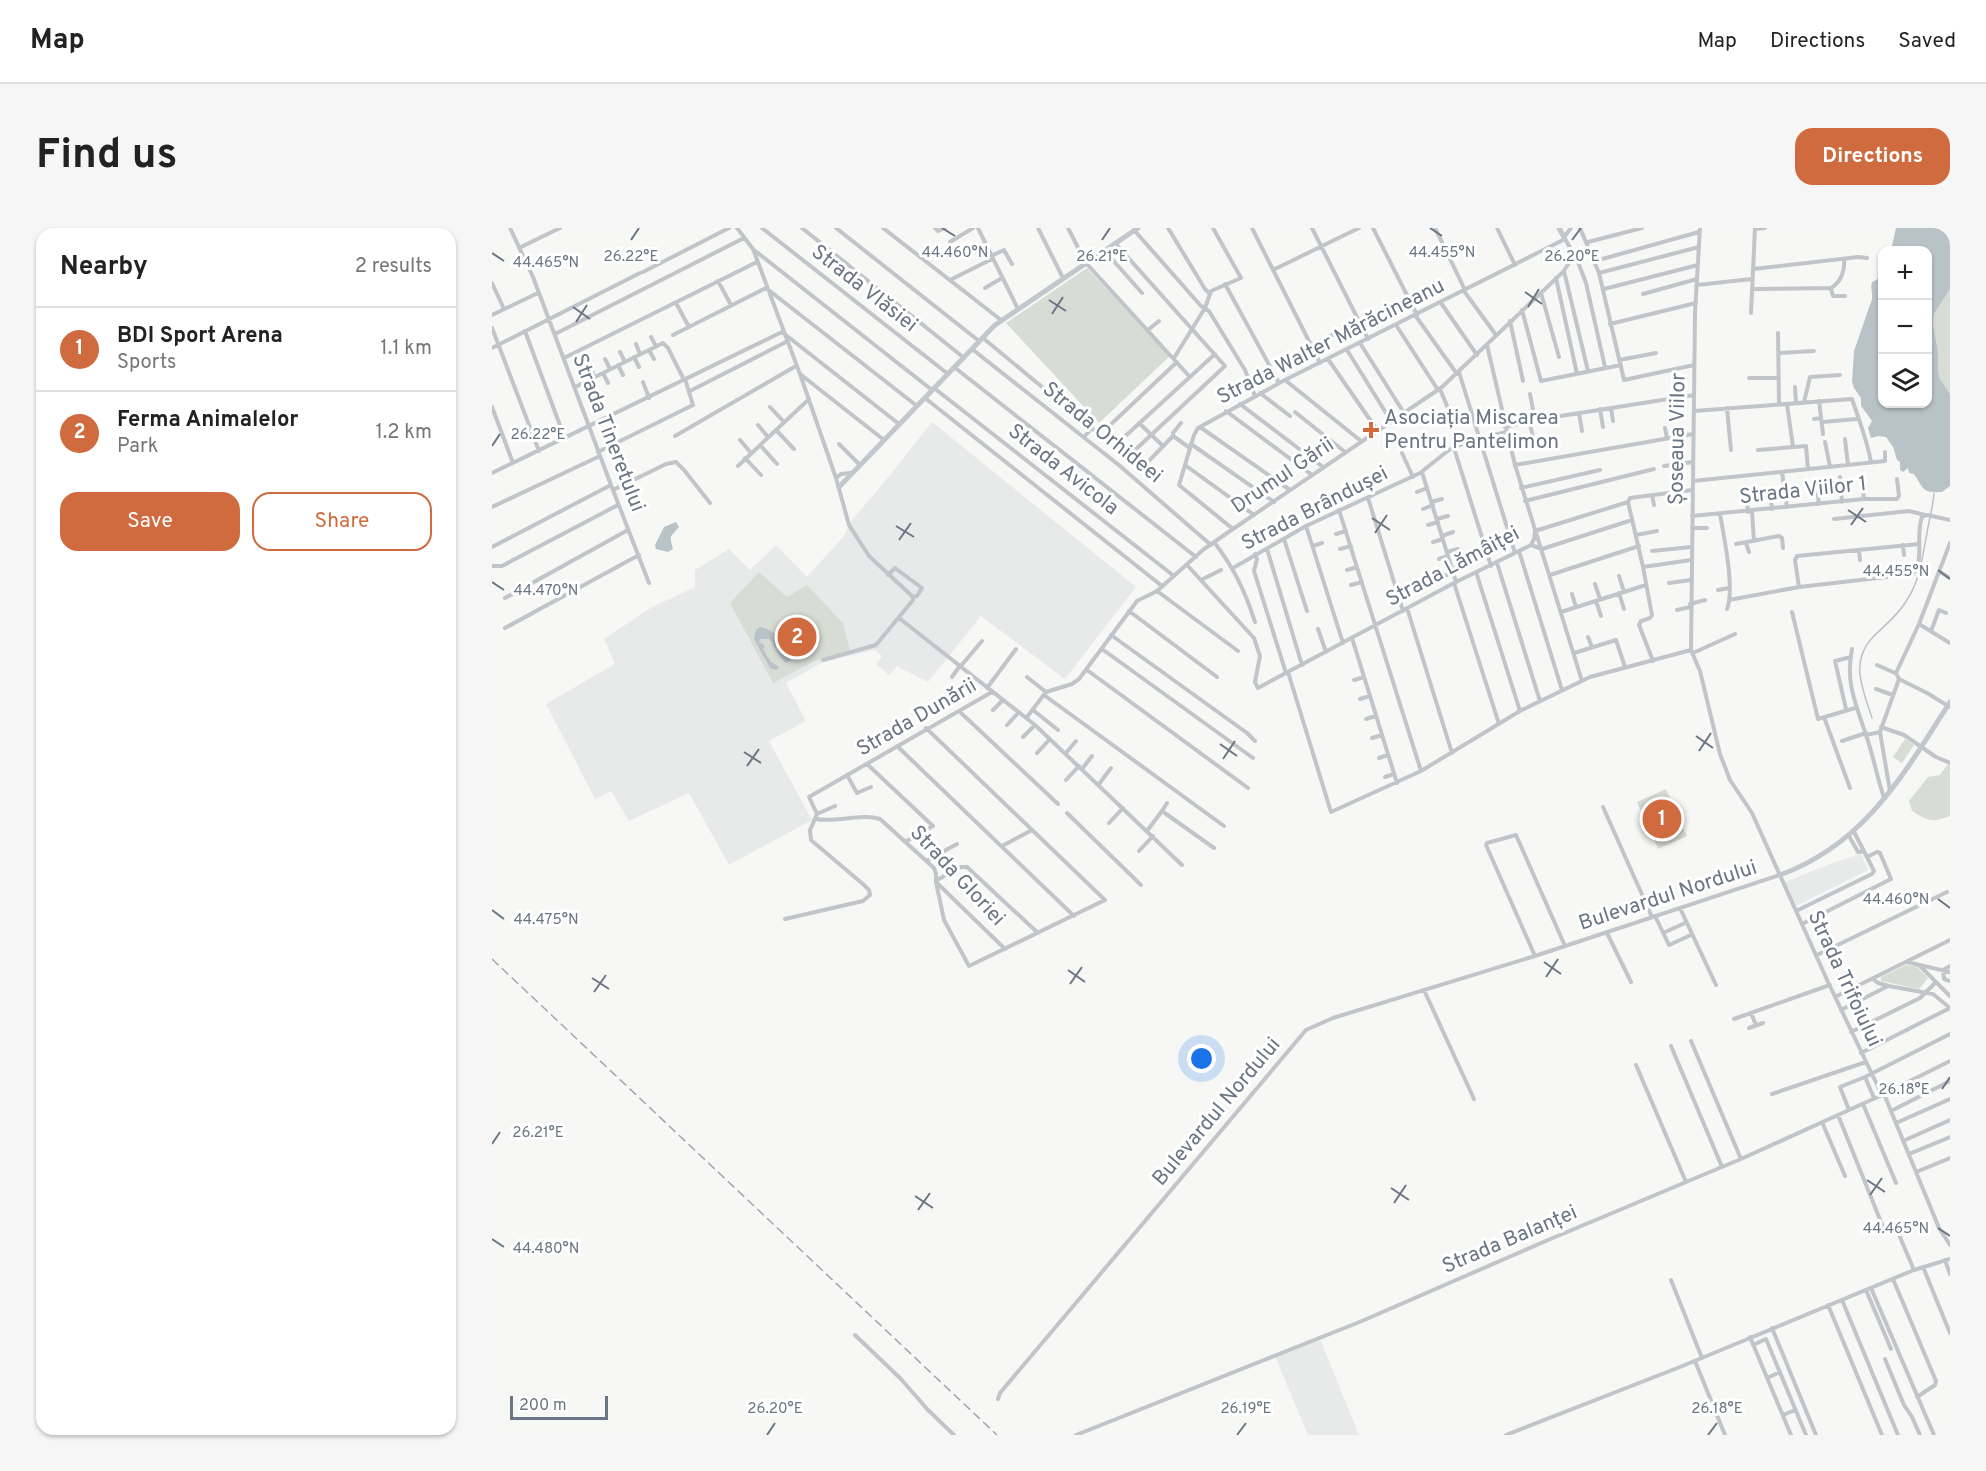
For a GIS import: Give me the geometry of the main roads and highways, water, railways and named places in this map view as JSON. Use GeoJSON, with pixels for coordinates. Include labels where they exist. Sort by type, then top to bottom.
{"type":"FeatureCollection","features":[{"type":"Feature","properties":{"kind":"waterway"},"geometry":{"type":"LineString","coordinates":[[1872,718],[1860,676],[1861,656],[1873,637],[1902,608],[1914,587],[1922,561],[1934,493]]}},
{"type":"Feature","properties":{"kind":"railway"},"geometry":{"type":"LineString","coordinates":[[492,959],[997,1435]]}},
{"type":"Feature","properties":{"kind":"place","name":"Asociația Miscarea Pentru Pantelimon"},"geometry":{"type":"Point","coordinates":[1371,430]}},
{"type":"Feature","properties":{"kind":"place","name":"Ferma Animalelor"},"geometry":{"type":"Point","coordinates":[797,637]}},
{"type":"Feature","properties":{"kind":"place","name":"BDI Sport Arena"},"geometry":{"type":"Point","coordinates":[1662,819]}}]}
